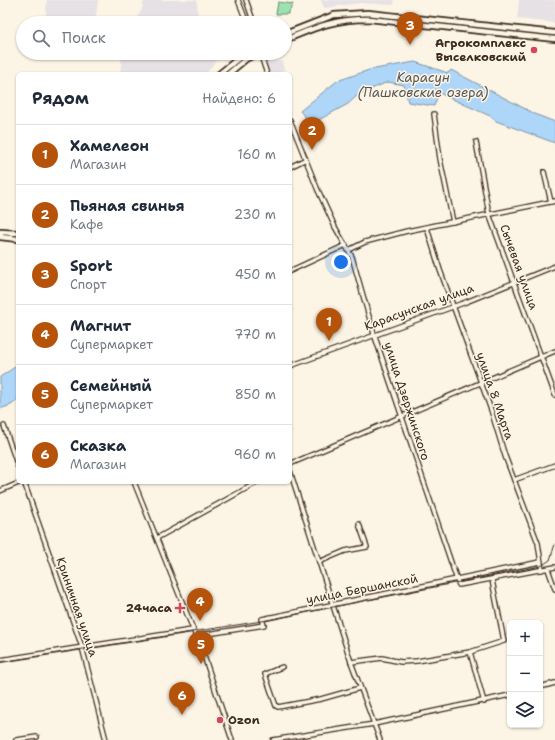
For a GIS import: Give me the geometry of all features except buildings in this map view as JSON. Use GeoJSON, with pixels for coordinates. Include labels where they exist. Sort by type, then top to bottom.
{"type":"FeatureCollection","features":[{"type":"Feature","properties":{"kind":"main road"},"geometry":{"type":"LineString","coordinates":[[292,31],[321,19],[346,13],[368,12],[543,35],[555,39]]}},
{"type":"Feature","properties":{"kind":"main road"},"geometry":{"type":"LineString","coordinates":[[401,22],[402,16]]}},
{"type":"Feature","properties":{"kind":"main road"},"geometry":{"type":"LineString","coordinates":[[292,37],[322,24],[348,19],[401,22],[543,35],[555,33]]}},
{"type":"Feature","properties":{"kind":"main road"},"geometry":{"type":"LineString","coordinates":[[221,72],[236,60]]}},
{"type":"Feature","properties":{"kind":"main road"},"geometry":{"type":"LineString","coordinates":[[230,72],[245,60]]}},
{"type":"Feature","properties":{"kind":"main road"},"geometry":{"type":"LineString","coordinates":[[0,232],[16,233]]}},
{"type":"Feature","properties":{"kind":"main road"},"geometry":{"type":"LineString","coordinates":[[0,237],[16,239]]}},
{"type":"Feature","properties":{"kind":"street"},"geometry":{"type":"LineString","coordinates":[[238,0],[244,16]]}},
{"type":"Feature","properties":{"kind":"street"},"geometry":{"type":"LineString","coordinates":[[246,0],[252,16]]}},
{"type":"Feature","properties":{"kind":"street"},"geometry":{"type":"LineString","coordinates":[[262,60],[266,72]]}},
{"type":"Feature","properties":{"kind":"street"},"geometry":{"type":"LineString","coordinates":[[434,114],[440,159],[453,222]]}},
{"type":"Feature","properties":{"kind":"street","name":"улица Дзержинского"},"geometry":{"type":"LineString","coordinates":[[292,125],[335,227],[349,250],[374,334],[456,580]]}},
{"type":"Feature","properties":{"kind":"street","name":"Сычевая улица"},"geometry":{"type":"LineString","coordinates":[[476,142],[489,214],[555,395]]}},
{"type":"Feature","properties":{"kind":"street"},"geometry":{"type":"LineString","coordinates":[[292,166],[306,159]]}},
{"type":"Feature","properties":{"kind":"street"},"geometry":{"type":"LineString","coordinates":[[349,250],[365,242],[407,232],[489,214],[554,202],[544,172]]}},
{"type":"Feature","properties":{"kind":"street","name":"улица 8 Марта"},"geometry":{"type":"LineString","coordinates":[[427,228],[440,270],[454,306],[514,480],[538,543],[542,570]]}},
{"type":"Feature","properties":{"kind":"street"},"geometry":{"type":"LineString","coordinates":[[292,270],[346,245]]}},
{"type":"Feature","properties":{"kind":"street","name":"Карасунская улица"},"geometry":{"type":"LineString","coordinates":[[292,365],[454,306],[555,266]]}},
{"type":"Feature","properties":{"kind":"street"},"geometry":{"type":"LineString","coordinates":[[292,463],[555,351]]}},
{"type":"Feature","properties":{"kind":"street"},"geometry":{"type":"LineString","coordinates":[[4,426],[16,461]]}},
{"type":"Feature","properties":{"kind":"street"},"geometry":{"type":"LineString","coordinates":[[514,480],[555,465]]}},
{"type":"Feature","properties":{"kind":"street"},"geometry":{"type":"LineString","coordinates":[[292,477],[334,604],[351,662],[380,740]]}},
{"type":"Feature","properties":{"kind":"street"},"geometry":{"type":"LineString","coordinates":[[0,491],[17,484]]}},
{"type":"Feature","properties":{"kind":"street","name":"Криничная улица"},"geometry":{"type":"LineString","coordinates":[[23,484],[82,647],[106,740]]}},
{"type":"Feature","properties":{"kind":"street"},"geometry":{"type":"LineString","coordinates":[[135,484],[194,636],[205,659],[232,740]]}},
{"type":"Feature","properties":{"kind":"street"},"geometry":{"type":"LineString","coordinates":[[157,538],[254,484]]}},
{"type":"Feature","properties":{"kind":"street"},"geometry":{"type":"LineString","coordinates":[[319,562],[345,551],[367,547],[359,524]]}},
{"type":"Feature","properties":{"kind":"street","name":"улица Бершанской"},"geometry":{"type":"LineString","coordinates":[[194,636],[264,625],[262,619],[540,562]]}},
{"type":"Feature","properties":{"kind":"street"},"geometry":{"type":"LineString","coordinates":[[456,580],[459,585],[555,567]]}},
{"type":"Feature","properties":{"kind":"street"},"geometry":{"type":"LineString","coordinates":[[548,568],[555,589]]}},
{"type":"Feature","properties":{"kind":"street"},"geometry":{"type":"LineString","coordinates":[[351,662],[382,658],[401,662],[418,662],[470,652],[504,641],[492,580]]}},
{"type":"Feature","properties":{"kind":"street"},"geometry":{"type":"LineString","coordinates":[[0,660],[192,630]]}},
{"type":"Feature","properties":{"kind":"street"},"geometry":{"type":"LineString","coordinates":[[470,652],[484,702]]}},
{"type":"Feature","properties":{"kind":"street"},"geometry":{"type":"LineString","coordinates":[[282,667],[265,674],[278,707],[360,688]]}},
{"type":"Feature","properties":{"kind":"street"},"geometry":{"type":"LineString","coordinates":[[543,686],[555,683]]}},
{"type":"Feature","properties":{"kind":"street"},"geometry":{"type":"LineString","coordinates":[[272,740],[374,724],[484,702],[507,696]]}},
{"type":"Feature","properties":{"kind":"street"},"geometry":{"type":"LineString","coordinates":[[16,740],[37,737]]}},
{"type":"Feature","properties":{"kind":"shaded area"},"geometry":{"type":"Polygon","coordinates":[[[47,0],[98,0],[96,16],[46,16],[47,0]]]}},
{"type":"Feature","properties":{"kind":"shaded area"},"geometry":{"type":"Polygon","coordinates":[[[144,0],[197,0],[198,16],[138,16],[142,9],[144,0]]]}},
{"type":"Feature","properties":{"kind":"shaded area"},"geometry":{"type":"Polygon","coordinates":[[[321,0],[394,0],[394,5],[360,3],[324,8],[321,0]]]}},
{"type":"Feature","properties":{"kind":"shaded area"},"geometry":{"type":"Polygon","coordinates":[[[519,0],[555,0],[555,23],[517,19],[519,0]]]}},
{"type":"Feature","properties":{"kind":"shaded area"},"geometry":{"type":"Polygon","coordinates":[[[121,60],[216,60],[207,72],[120,72],[121,60]]]}},
{"type":"Feature","properties":{"kind":"shaded area"},"geometry":{"type":"Polygon","coordinates":[[[282,61],[284,70],[280,72],[269,72],[266,62],[282,61]]]}},
{"type":"Feature","properties":{"kind":"green space"},"geometry":{"type":"Polygon","coordinates":[[[278,2],[293,4],[288,14],[276,14],[278,2]]]}},
{"type":"Feature","properties":{"kind":"green space"},"geometry":{"type":"Polygon","coordinates":[[[369,15],[398,19],[346,17],[369,15]]]}},
{"type":"Feature","properties":{"kind":"green space"},"geometry":{"type":"Polygon","coordinates":[[[346,17],[322,23],[292,35],[306,28],[326,21],[346,17]]]}},
{"type":"Feature","properties":{"kind":"green space"},"geometry":{"type":"Polygon","coordinates":[[[491,29],[539,34],[539,35],[491,29]]]}},
{"type":"Feature","properties":{"kind":"water","name":"Карасун (Пашковские озера)"},"geometry":{"type":"Polygon","coordinates":[[[415,62],[448,73],[451,70],[537,115],[555,122],[555,143],[496,121],[490,116],[439,93],[434,106],[408,102],[404,85],[388,82],[359,94],[348,104],[313,123],[309,122],[300,111],[337,81],[369,70],[415,62]]]}},
{"type":"Feature","properties":{"kind":"water"},"geometry":{"type":"Polygon","coordinates":[[[16,366],[16,401],[0,409],[0,377],[16,366]]]}},
{"type":"Feature","properties":{"kind":"tram line"},"geometry":{"type":"LineString","coordinates":[[0,662],[262,621],[541,566],[550,560],[555,544]]}},
{"type":"Feature","properties":{"kind":"place","name":"Sport"},"geometry":{"type":"Point","coordinates":[410,45]}},
{"type":"Feature","properties":{"kind":"place","name":"Агрокомплекс Выселковский"},"geometry":{"type":"Point","coordinates":[534,50]}},
{"type":"Feature","properties":{"kind":"place","name":"Пьяная свинья"},"geometry":{"type":"Point","coordinates":[312,150]}},
{"type":"Feature","properties":{"kind":"place","name":"Хамелеон"},"geometry":{"type":"Point","coordinates":[329,341]}},
{"type":"Feature","properties":{"kind":"place","name":"24часа"},"geometry":{"type":"Point","coordinates":[180,608]}},
{"type":"Feature","properties":{"kind":"place","name":"Магнит"},"geometry":{"type":"Point","coordinates":[200,621]}},
{"type":"Feature","properties":{"kind":"place","name":"Семейный"},"geometry":{"type":"Point","coordinates":[201,664]}},
{"type":"Feature","properties":{"kind":"place","name":"Сказка"},"geometry":{"type":"Point","coordinates":[182,715]}},
{"type":"Feature","properties":{"kind":"place","name":"Ozon"},"geometry":{"type":"Point","coordinates":[220,720]}}]}
